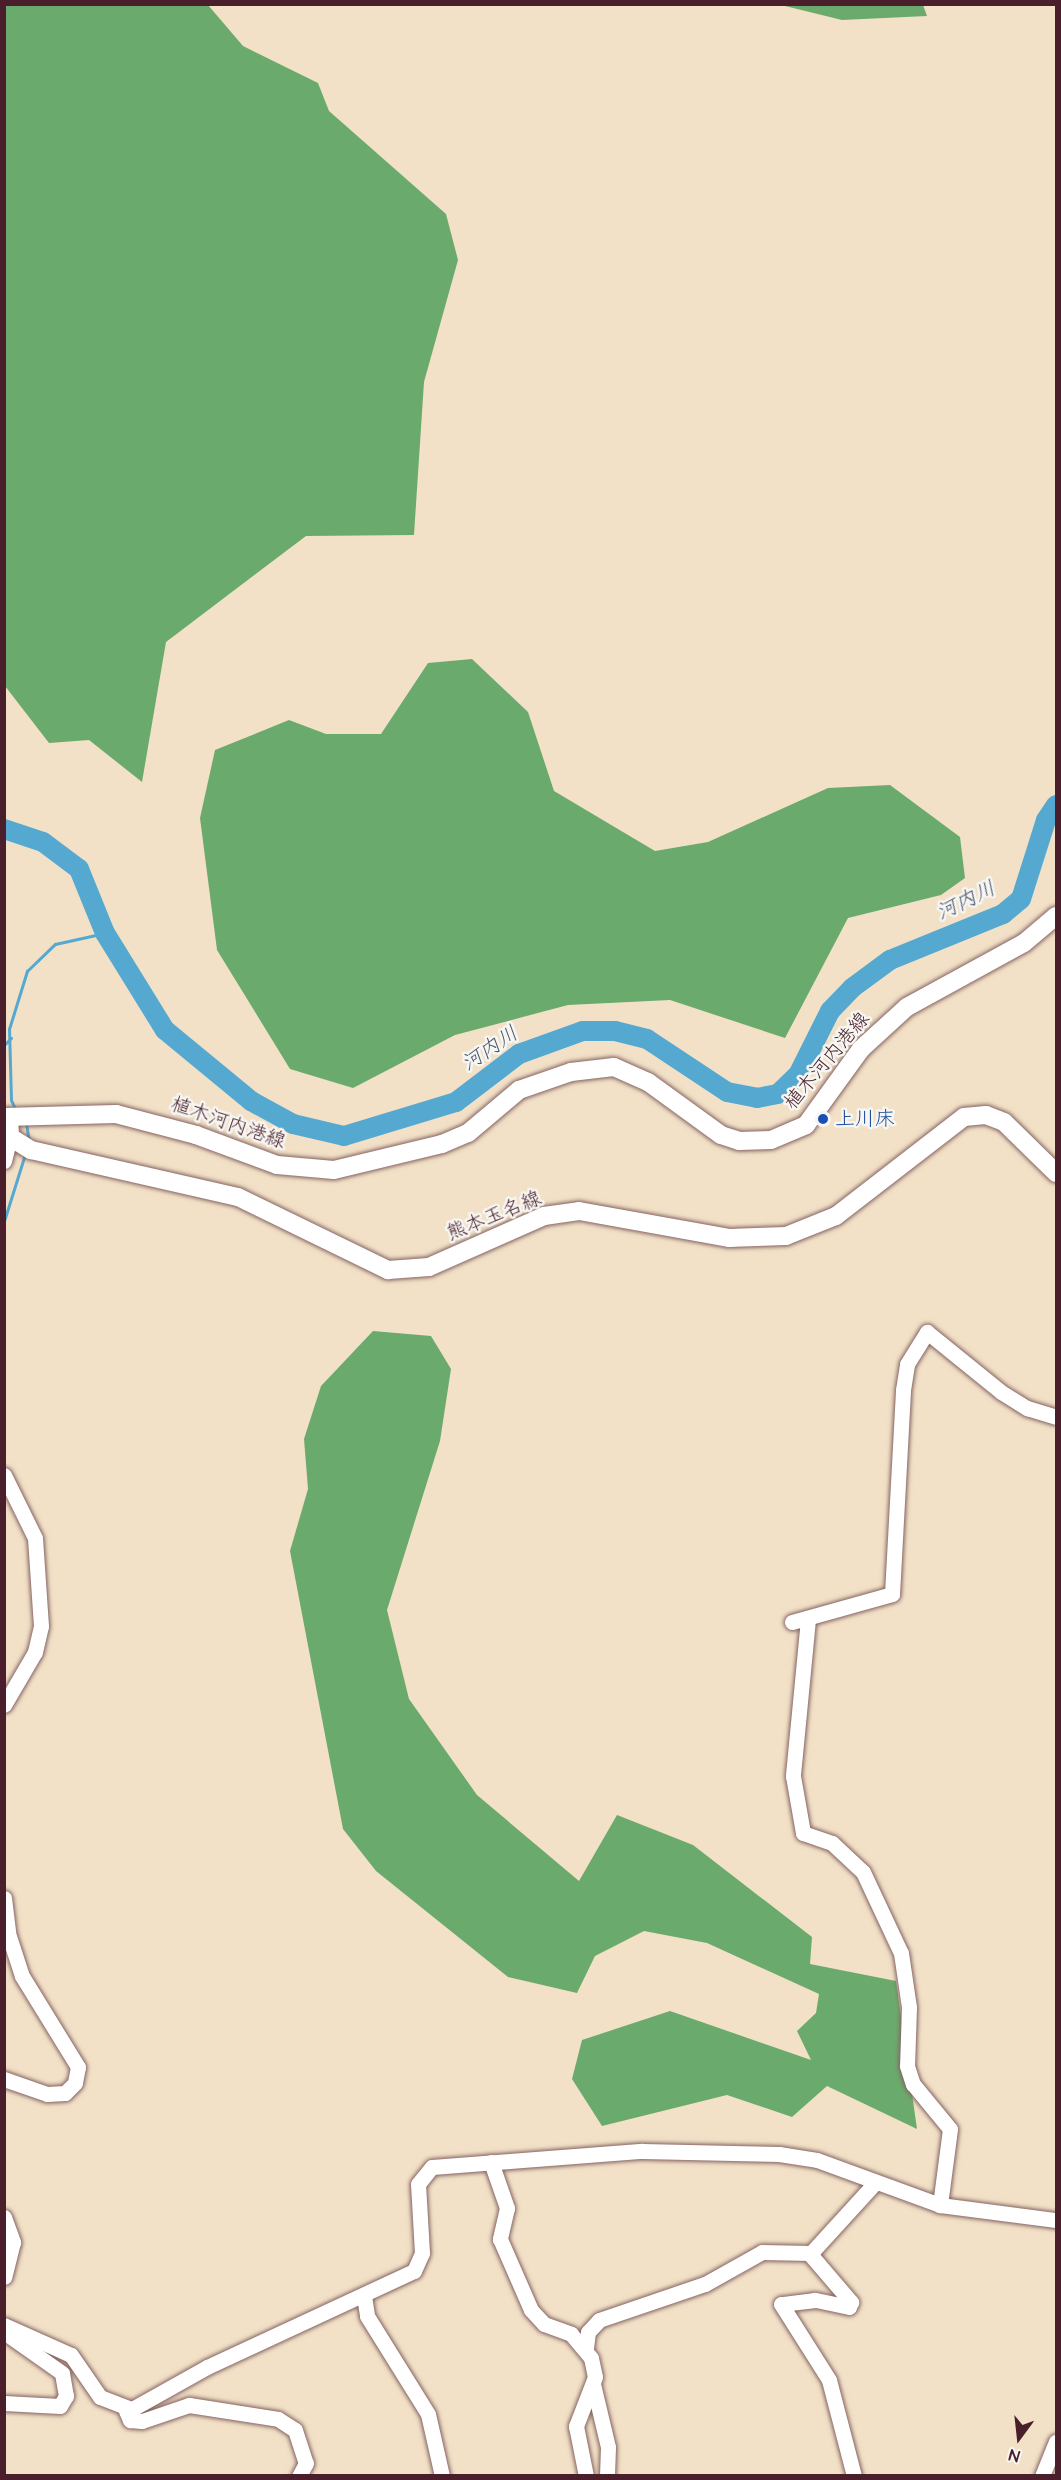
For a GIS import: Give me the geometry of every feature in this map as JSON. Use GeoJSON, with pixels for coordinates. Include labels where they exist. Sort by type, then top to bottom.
{"type":"FeatureCollection","features":[{"type":"Feature","properties":{"kind":"main road","name":"植木河内港線"},"geometry":{"type":"LineString","coordinates":[[7,1117],[116,1114],[148,1119],[278,1165],[334,1170],[442,1144],[468,1133],[519,1090],[571,1072],[614,1067],[648,1082],[721,1135],[739,1141],[771,1140],[806,1125],[861,1049],[907,1007],[1024,943],[1056,916]]}},
{"type":"Feature","properties":{"kind":"main road","name":"熊本玉名線"},"geometry":{"type":"LineString","coordinates":[[10,1137],[31,1150],[238,1197],[388,1270],[429,1267],[534,1220],[579,1211],[729,1238],[786,1236],[836,1216],[964,1117],[986,1115],[1005,1122],[1056,1173]]}},
{"type":"Feature","properties":{"kind":"main road"},"geometry":{"type":"LineString","coordinates":[[7,1117],[10,1137]]}},
{"type":"Feature","properties":{"kind":"street"},"geometry":{"type":"LineString","coordinates":[[4,1161],[10,1137]]}},
{"type":"Feature","properties":{"kind":"street"},"geometry":{"type":"LineString","coordinates":[[792,1622],[892,1594],[903,1390],[907,1364],[927,1332],[1001,1392],[1027,1408],[1056,1417]]}},
{"type":"Feature","properties":{"kind":"street"},"geometry":{"type":"LineString","coordinates":[[4,1475],[35,1538],[41,1626],[35,1652],[4,1705]]}},
{"type":"Feature","properties":{"kind":"street"},"geometry":{"type":"LineString","coordinates":[[808,1619],[793,1776],[803,1833],[832,1843],[863,1872],[901,1953],[909,2007],[907,2066],[913,2084],[950,2129],[940,2205]]}},
{"type":"Feature","properties":{"kind":"street"},"geometry":{"type":"LineString","coordinates":[[4,1898],[8,1933],[22,1976],[78,2067],[65,2093],[47,2094],[4,2079]]}},
{"type":"Feature","properties":{"kind":"street"},"geometry":{"type":"LineString","coordinates":[[126,2411],[207,2367],[364,2296],[420,2263],[418,2184],[426,2170],[491,2162],[642,2151],[779,2154],[817,2160],[940,2205],[1056,2220]]}},
{"type":"Feature","properties":{"kind":"street"},"geometry":{"type":"LineString","coordinates":[[491,2162],[507,2208],[501,2239],[531,2310],[544,2324],[571,2334],[586,2348]]}},
{"type":"Feature","properties":{"kind":"street"},"geometry":{"type":"LineString","coordinates":[[607,2475],[608,2447],[586,2348],[588,2332],[598,2320],[705,2284],[762,2252],[809,2253],[875,2183]]}},
{"type":"Feature","properties":{"kind":"street"},"geometry":{"type":"LineString","coordinates":[[4,2217],[13,2242],[4,2277]]}},
{"type":"Feature","properties":{"kind":"street"},"geometry":{"type":"LineString","coordinates":[[809,2253],[851,2302],[849,2307],[815,2300],[781,2304],[829,2380],[854,2475]]}},
{"type":"Feature","properties":{"kind":"street"},"geometry":{"type":"LineString","coordinates":[[364,2296],[367,2316],[428,2414],[442,2475]]}},
{"type":"Feature","properties":{"kind":"street"},"geometry":{"type":"LineString","coordinates":[[6,2327],[71,2355],[100,2397],[126,2411],[130,2420],[142,2421],[189,2405],[278,2419],[295,2430],[306,2463],[298,2475]]}},
{"type":"Feature","properties":{"kind":"street"},"geometry":{"type":"LineString","coordinates":[[4,2403],[60,2406],[66,2396],[62,2373],[7,2335],[6,2327]]}},
{"type":"Feature","properties":{"kind":"street"},"geometry":{"type":"LineString","coordinates":[[586,2475],[576,2426],[593,2385]]}},
{"type":"Feature","properties":{"kind":"street"},"geometry":{"type":"LineString","coordinates":[[1042,2475],[1056,2442]]}},
{"type":"Feature","properties":{"kind":"green space"},"geometry":{"type":"Polygon","coordinates":[[[5,4],[208,5],[243,46],[318,83],[329,111],[446,214],[458,260],[424,382],[414,535],[306,536],[166,642],[142,782],[89,740],[49,743],[5,686],[5,4]]]}},
{"type":"Feature","properties":{"kind":"green space"},"geometry":{"type":"Polygon","coordinates":[[[781,5],[923,5],[927,16],[842,20],[781,5]]]}},
{"type":"Feature","properties":{"kind":"green space"},"geometry":{"type":"Polygon","coordinates":[[[472,659],[528,712],[554,791],[655,851],[708,842],[828,788],[890,785],[960,837],[965,878],[941,895],[848,918],[785,1038],[670,1000],[568,1005],[455,1035],[353,1088],[290,1069],[217,950],[200,818],[215,750],[289,720],[326,734],[381,734],[428,663],[472,659]]]}},
{"type":"Feature","properties":{"kind":"green space"},"geometry":{"type":"Polygon","coordinates":[[[373,1331],[431,1336],[451,1369],[440,1441],[387,1610],[409,1699],[477,1795],[579,1881],[617,1815],[693,1845],[812,1937],[810,1964],[896,1981],[917,2129],[827,2086],[792,2117],[727,2095],[602,2126],[572,2079],[582,2040],[670,2011],[811,2060],[797,2031],[816,2013],[819,1994],[707,1943],[644,1931],[595,1956],[577,1993],[508,1977],[376,1871],[343,1829],[290,1551],[308,1489],[304,1439],[321,1386],[373,1331]]]}},
{"type":"Feature","properties":{"kind":"waterway","name":"河内川"},"geometry":{"type":"LineString","coordinates":[[4,829],[43,842],[79,869],[105,933],[165,1030],[251,1101],[293,1124],[344,1136],[456,1102],[519,1054],[583,1031],[615,1031],[647,1039],[727,1092],[757,1098],[778,1094],[798,1075],[830,1011],[852,988],[890,960],[1003,914],[1021,899],[1046,820],[1056,805]]}},
{"type":"Feature","properties":{"kind":"waterway"},"geometry":{"type":"LineString","coordinates":[[16,1111],[11,1100],[9,1029],[27,971],[55,944],[105,933]]}},
{"type":"Feature","properties":{"kind":"waterway"},"geometry":{"type":"LineString","coordinates":[[4,1045],[11,1038]]}},
{"type":"Feature","properties":{"kind":"waterway"},"geometry":{"type":"LineString","coordinates":[[26,1123],[29,1142]]}},
{"type":"Feature","properties":{"kind":"waterway"},"geometry":{"type":"LineString","coordinates":[[4,1221],[25,1154]]}},
{"type":"Feature","properties":{"kind":"place","name":"上川床"},"geometry":{"type":"Point","coordinates":[823,1119]}}]}
